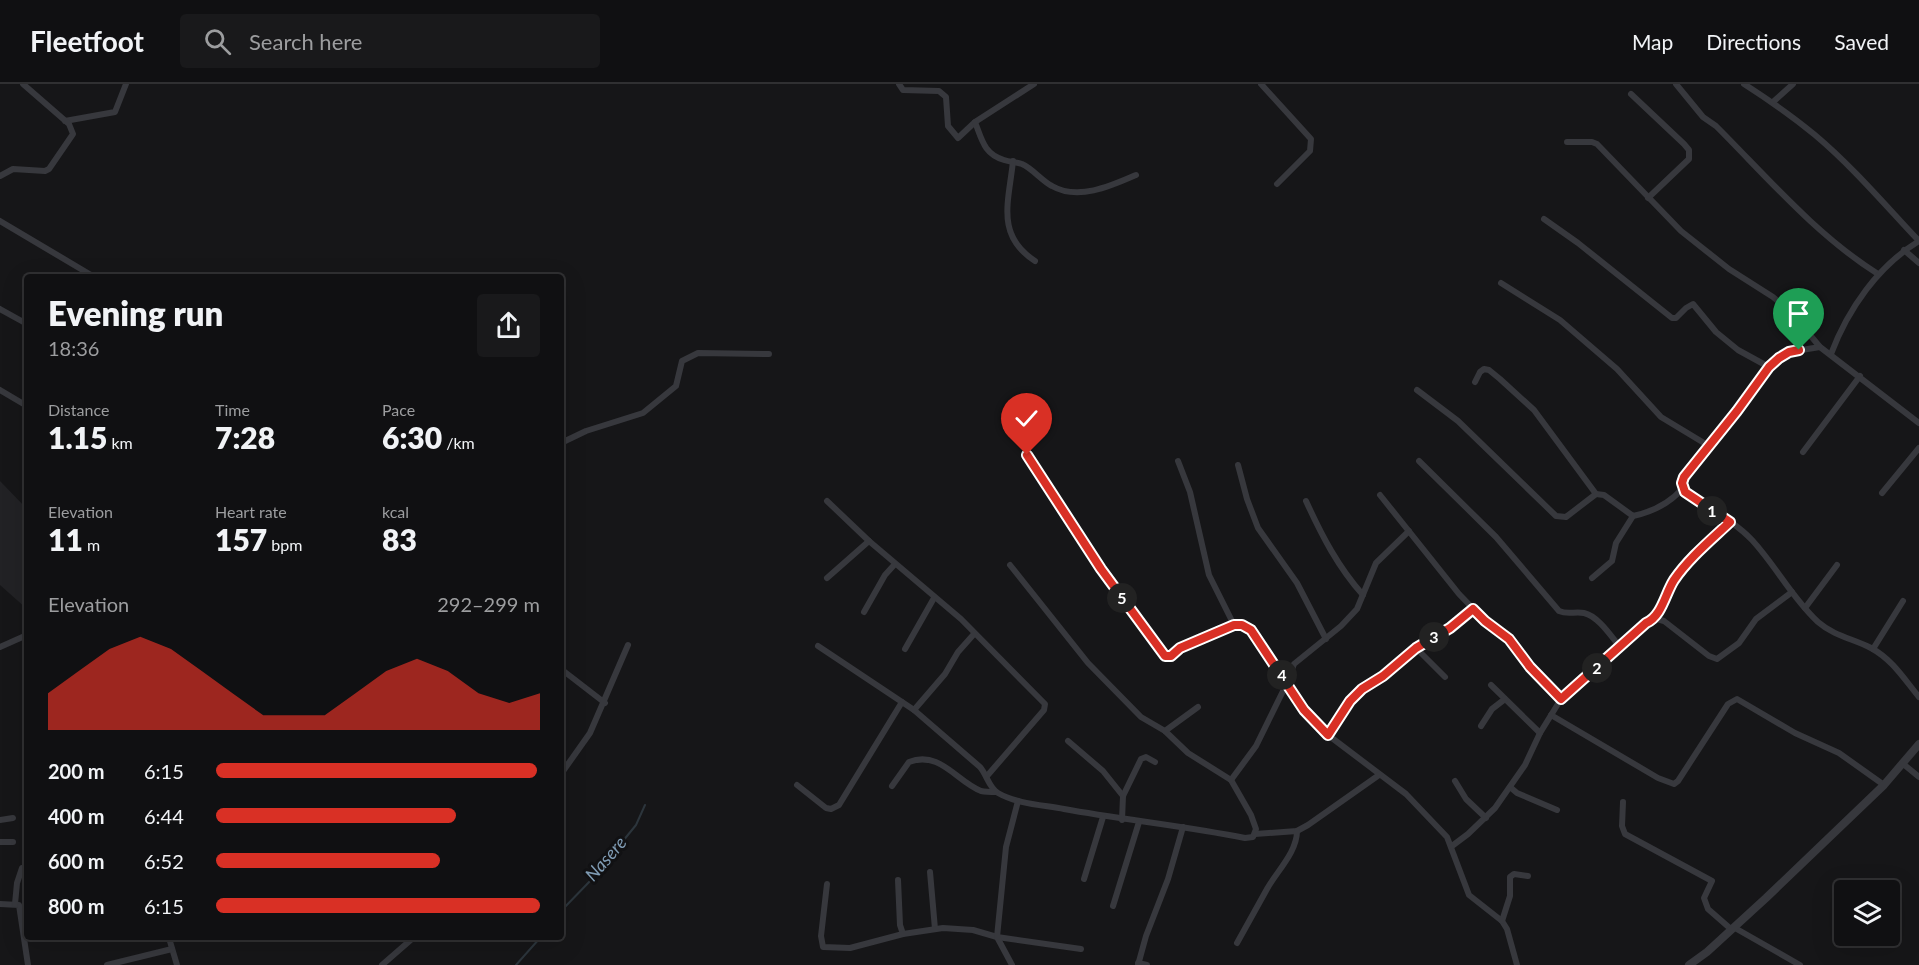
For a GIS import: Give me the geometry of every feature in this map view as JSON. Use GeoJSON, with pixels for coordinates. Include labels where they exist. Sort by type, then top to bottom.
{"type":"FeatureCollection","features":[{"type":"Feature","properties":{"kind":"street"},"geometry":{"type":"LineString","coordinates":[[0,176],[13,169],[45,171],[49,169],[73,134],[72,128],[65,121],[23,84]]}},
{"type":"Feature","properties":{"kind":"street"},"geometry":{"type":"LineString","coordinates":[[65,121],[116,111],[126,84]]}},
{"type":"Feature","properties":{"kind":"street"},"geometry":{"type":"LineString","coordinates":[[899,84],[903,90],[943,93],[946,97],[948,126],[958,138],[975,122],[1034,84]]}},
{"type":"Feature","properties":{"kind":"street"},"geometry":{"type":"LineString","coordinates":[[1261,84],[1311,139],[1310,151],[1277,184]]}},
{"type":"Feature","properties":{"kind":"street"},"geometry":{"type":"LineString","coordinates":[[1676,84],[1702,117],[1716,126],[1803,215],[1856,260],[1878,274]]}},
{"type":"Feature","properties":{"kind":"street"},"geometry":{"type":"LineString","coordinates":[[1744,84],[1773,102],[1818,138],[1883,201],[1919,241],[1904,250],[1878,274],[1842,330],[1831,354]]}},
{"type":"Feature","properties":{"kind":"street"},"geometry":{"type":"LineString","coordinates":[[1756,92],[1761,84]]}},
{"type":"Feature","properties":{"kind":"street"},"geometry":{"type":"LineString","coordinates":[[1773,102],[1792,84]]}},
{"type":"Feature","properties":{"kind":"street"},"geometry":{"type":"LineString","coordinates":[[1631,94],[1684,144],[1690,154],[1689,159],[1648,198]]}},
{"type":"Feature","properties":{"kind":"street"},"geometry":{"type":"LineString","coordinates":[[975,122],[988,152],[998,158],[1013,161],[1028,168],[1053,187],[1068,191],[1092,191],[1136,175]]}},
{"type":"Feature","properties":{"kind":"street"},"geometry":{"type":"LineString","coordinates":[[1567,141],[1597,144],[1681,231],[1748,283],[1773,297],[1790,311],[1820,347],[1919,423]]}},
{"type":"Feature","properties":{"kind":"street"},"geometry":{"type":"LineString","coordinates":[[1013,161],[1006,219],[1018,247],[1035,261]]}},
{"type":"Feature","properties":{"kind":"street"},"geometry":{"type":"LineString","coordinates":[[1544,219],[1578,243],[1672,318],[1676,318],[1693,304],[1716,332],[1738,350],[1769,367]]}},
{"type":"Feature","properties":{"kind":"street"},"geometry":{"type":"LineString","coordinates":[[0,221],[89,274]]}},
{"type":"Feature","properties":{"kind":"street"},"geometry":{"type":"LineString","coordinates":[[1904,250],[1919,263]]}},
{"type":"Feature","properties":{"kind":"street"},"geometry":{"type":"LineString","coordinates":[[1501,283],[1560,320],[1617,369],[1661,417],[1709,446]]}},
{"type":"Feature","properties":{"kind":"street"},"geometry":{"type":"LineString","coordinates":[[0,309],[24,322]]}},
{"type":"Feature","properties":{"kind":"street"},"geometry":{"type":"LineString","coordinates":[[1592,578],[1611,561],[1616,543],[1634,516],[1647,513],[1674,498],[1683,488],[1684,477],[1769,367],[1789,352],[1820,347]]}},
{"type":"Feature","properties":{"kind":"street"},"geometry":{"type":"LineString","coordinates":[[564,442],[586,431],[643,413],[676,386],[682,361],[698,353],[769,354]]}},
{"type":"Feature","properties":{"kind":"street"},"geometry":{"type":"LineString","coordinates":[[1475,382],[1480,372],[1484,369],[1489,370],[1534,410],[1596,494]]}},
{"type":"Feature","properties":{"kind":"street"},"geometry":{"type":"LineString","coordinates":[[1803,452],[1860,376]]}},
{"type":"Feature","properties":{"kind":"street"},"geometry":{"type":"LineString","coordinates":[[0,390],[24,404]]}},
{"type":"Feature","properties":{"kind":"street"},"geometry":{"type":"LineString","coordinates":[[1417,390],[1458,421],[1556,516],[1566,517],[1596,494],[1604,495],[1634,516]]}},
{"type":"Feature","properties":{"kind":"street"},"geometry":{"type":"LineString","coordinates":[[1882,494],[1919,448]]}},
{"type":"Feature","properties":{"kind":"street"},"geometry":{"type":"LineString","coordinates":[[1027,455],[1101,569],[1165,656],[1171,656],[1180,648],[1234,625],[1242,625],[1251,630],[1304,710],[1328,735],[1413,801],[1448,837],[1468,895],[1502,921],[1507,929],[1517,965]]}},
{"type":"Feature","properties":{"kind":"street"},"geometry":{"type":"LineString","coordinates":[[1178,461],[1190,492],[1209,575],[1234,625]]}},
{"type":"Feature","properties":{"kind":"street"},"geometry":{"type":"LineString","coordinates":[[1419,461],[1496,537],[1559,611],[1568,614],[1580,612],[1592,616],[1620,647]]}},
{"type":"Feature","properties":{"kind":"street"},"geometry":{"type":"LineString","coordinates":[[1238,465],[1258,528],[1297,583],[1326,639]]}},
{"type":"Feature","properties":{"kind":"street"},"geometry":{"type":"LineString","coordinates":[[1683,488],[1685,492],[1730,522],[1752,540],[1821,625],[1873,649],[1894,665],[1919,697]]}},
{"type":"Feature","properties":{"kind":"street"},"geometry":{"type":"LineString","coordinates":[[1380,495],[1473,609],[1509,639],[1530,667],[1561,699]]}},
{"type":"Feature","properties":{"kind":"street"},"geometry":{"type":"LineString","coordinates":[[826,501],[934,598],[962,619],[1046,706],[987,776]]}},
{"type":"Feature","properties":{"kind":"street"},"geometry":{"type":"LineString","coordinates":[[1306,501],[1334,557],[1363,595]]}},
{"type":"Feature","properties":{"kind":"street"},"geometry":{"type":"LineString","coordinates":[[1654,620],[1672,583],[1683,568],[1730,522]]}},
{"type":"Feature","properties":{"kind":"street"},"geometry":{"type":"LineString","coordinates":[[1231,780],[1256,746],[1297,660],[1326,639],[1357,609],[1376,563],[1409,531]]}},
{"type":"Feature","properties":{"kind":"street"},"geometry":{"type":"LineString","coordinates":[[827,578],[869,541]]}},
{"type":"Feature","properties":{"kind":"street"},"geometry":{"type":"LineString","coordinates":[[864,612],[885,575],[895,564]]}},
{"type":"Feature","properties":{"kind":"street"},"geometry":{"type":"LineString","coordinates":[[1805,608],[1837,565]]}},
{"type":"Feature","properties":{"kind":"street"},"geometry":{"type":"LineString","coordinates":[[1010,566],[1088,663],[1141,717],[1165,731],[1188,753],[1231,780],[1251,815],[1256,829],[1255,834]]}},
{"type":"Feature","properties":{"kind":"street"},"geometry":{"type":"LineString","coordinates":[[1452,846],[1486,818],[1510,787],[1561,699],[1646,623],[1654,620],[1664,621],[1709,656],[1717,659],[1740,643],[1756,619],[1792,592]]}},
{"type":"Feature","properties":{"kind":"street"},"geometry":{"type":"LineString","coordinates":[[904,649],[934,598]]}},
{"type":"Feature","properties":{"kind":"street"},"geometry":{"type":"LineString","coordinates":[[1873,649],[1903,601]]}},
{"type":"Feature","properties":{"kind":"street"},"geometry":{"type":"LineString","coordinates":[[1328,735],[1350,701],[1362,689],[1383,676],[1416,648],[1450,628],[1473,609]]}},
{"type":"Feature","properties":{"kind":"street"},"geometry":{"type":"LineString","coordinates":[[914,710],[945,674],[958,652],[974,634]]}},
{"type":"Feature","properties":{"kind":"street"},"geometry":{"type":"LineString","coordinates":[[0,647],[24,636]]}},
{"type":"Feature","properties":{"kind":"street"},"geometry":{"type":"LineString","coordinates":[[564,771],[590,733],[605,703],[628,645]]}},
{"type":"Feature","properties":{"kind":"street"},"geometry":{"type":"LineString","coordinates":[[818,646],[914,710],[980,767],[996,792]]}},
{"type":"Feature","properties":{"kind":"street"},"geometry":{"type":"LineString","coordinates":[[1416,648],[1445,677]]}},
{"type":"Feature","properties":{"kind":"street"},"geometry":{"type":"LineString","coordinates":[[564,671],[605,703]]}},
{"type":"Feature","properties":{"kind":"street"},"geometry":{"type":"LineString","coordinates":[[1491,685],[1540,733]]}},
{"type":"Feature","properties":{"kind":"street"},"geometry":{"type":"LineString","coordinates":[[1481,726],[1492,709],[1505,699]]}},
{"type":"Feature","properties":{"kind":"street"},"geometry":{"type":"LineString","coordinates":[[1551,716],[1658,778],[1674,784],[1728,704],[1737,699],[1795,733],[1839,753],[1884,785]]}},
{"type":"Feature","properties":{"kind":"street"},"geometry":{"type":"LineString","coordinates":[[797,785],[826,808],[831,809],[839,805],[902,702]]}},
{"type":"Feature","properties":{"kind":"street"},"geometry":{"type":"LineString","coordinates":[[1165,731],[1198,707]]}},
{"type":"Feature","properties":{"kind":"street"},"geometry":{"type":"LineString","coordinates":[[1068,741],[1103,771],[1123,796]]}},
{"type":"Feature","properties":{"kind":"street"},"geometry":{"type":"LineString","coordinates":[[1689,965],[1733,929],[1884,785],[1919,744]]}},
{"type":"Feature","properties":{"kind":"street"},"geometry":{"type":"LineString","coordinates":[[1122,820],[1123,796],[1141,759],[1146,757],[1155,762]]}},
{"type":"Feature","properties":{"kind":"street"},"geometry":{"type":"LineString","coordinates":[[892,786],[909,762],[921,760],[938,763],[951,769],[980,791],[996,792],[1018,801],[1103,817],[1251,838],[1255,834],[1297,831],[1378,775]]}},
{"type":"Feature","properties":{"kind":"street"},"geometry":{"type":"LineString","coordinates":[[1902,763],[1919,777]]}},
{"type":"Feature","properties":{"kind":"street"},"geometry":{"type":"LineString","coordinates":[[1455,781],[1466,799],[1486,818]]}},
{"type":"Feature","properties":{"kind":"street"},"geometry":{"type":"LineString","coordinates":[[1510,787],[1517,793],[1557,810]]}},
{"type":"Feature","properties":{"kind":"street"},"geometry":{"type":"LineString","coordinates":[[1012,965],[997,937],[1006,848],[1018,801]]}},
{"type":"Feature","properties":{"kind":"street"},"geometry":{"type":"LineString","coordinates":[[1623,802],[1622,826],[1625,834],[1712,881],[1704,898],[1708,909],[1733,929],[1800,965]]}},
{"type":"Feature","properties":{"kind":"street"},"geometry":{"type":"LineString","coordinates":[[1084,879],[1103,817]]}},
{"type":"Feature","properties":{"kind":"street"},"geometry":{"type":"LineString","coordinates":[[0,820],[13,818]]}},
{"type":"Feature","properties":{"kind":"street"},"geometry":{"type":"LineString","coordinates":[[1113,906],[1139,822]]}},
{"type":"Feature","properties":{"kind":"street"},"geometry":{"type":"LineString","coordinates":[[1147,965],[1138,964],[1168,879],[1183,827]]}},
{"type":"Feature","properties":{"kind":"street"},"geometry":{"type":"LineString","coordinates":[[1237,943],[1293,849],[1297,831]]}},
{"type":"Feature","properties":{"kind":"street"},"geometry":{"type":"LineString","coordinates":[[0,842],[13,842]]}},
{"type":"Feature","properties":{"kind":"street"},"geometry":{"type":"LineString","coordinates":[[15,904],[17,883],[22,868]]}},
{"type":"Feature","properties":{"kind":"street"},"geometry":{"type":"LineString","coordinates":[[930,872],[935,929]]}},
{"type":"Feature","properties":{"kind":"street"},"geometry":{"type":"LineString","coordinates":[[1502,921],[1510,896],[1510,877],[1514,874],[1528,876]]}},
{"type":"Feature","properties":{"kind":"street"},"geometry":{"type":"LineString","coordinates":[[898,880],[900,925],[903,934]]}},
{"type":"Feature","properties":{"kind":"street"},"geometry":{"type":"LineString","coordinates":[[827,884],[821,936],[823,947],[850,948],[903,934],[935,929],[973,930],[997,937],[1081,949]]}},
{"type":"Feature","properties":{"kind":"street"},"geometry":{"type":"LineString","coordinates":[[0,903],[19,905],[24,938]]}},
{"type":"Feature","properties":{"kind":"street"},"geometry":{"type":"LineString","coordinates":[[24,940],[28,965]]}},
{"type":"Feature","properties":{"kind":"street"},"geometry":{"type":"LineString","coordinates":[[170,940],[177,965]]}},
{"type":"Feature","properties":{"kind":"street"},"geometry":{"type":"LineString","coordinates":[[382,965],[411,940]]}},
{"type":"Feature","properties":{"kind":"street"},"geometry":{"type":"LineString","coordinates":[[107,965],[172,949]]}},
{"type":"Feature","properties":{"kind":"shaded area"},"geometry":{"type":"Polygon","coordinates":[[[0,481],[24,506],[24,606],[0,585],[0,481]]]}},
{"type":"Feature","properties":{"kind":"waterway","name":"Nasere"},"geometry":{"type":"LineString","coordinates":[[564,908],[592,879],[636,825],[645,805]]}},
{"type":"Feature","properties":{"kind":"waterway","name":"Nasere"},"geometry":{"type":"LineString","coordinates":[[516,965],[538,940]]}},
{"type":"Feature","properties":{"kind":"route"},"geometry":{"type":"LineString","coordinates":[[1027,455],[1101,569],[1165,656],[1171,656],[1180,648],[1227,627],[1242,625],[1251,630],[1304,710],[1328,735],[1350,701],[1362,689],[1383,676],[1416,648],[1450,628],[1473,609],[1509,639],[1530,667],[1561,699],[1646,623],[1654,620],[1672,583],[1683,568],[1730,522],[1685,492],[1682,483],[1684,477],[1769,367],[1789,352],[1799,350]]}}]}
